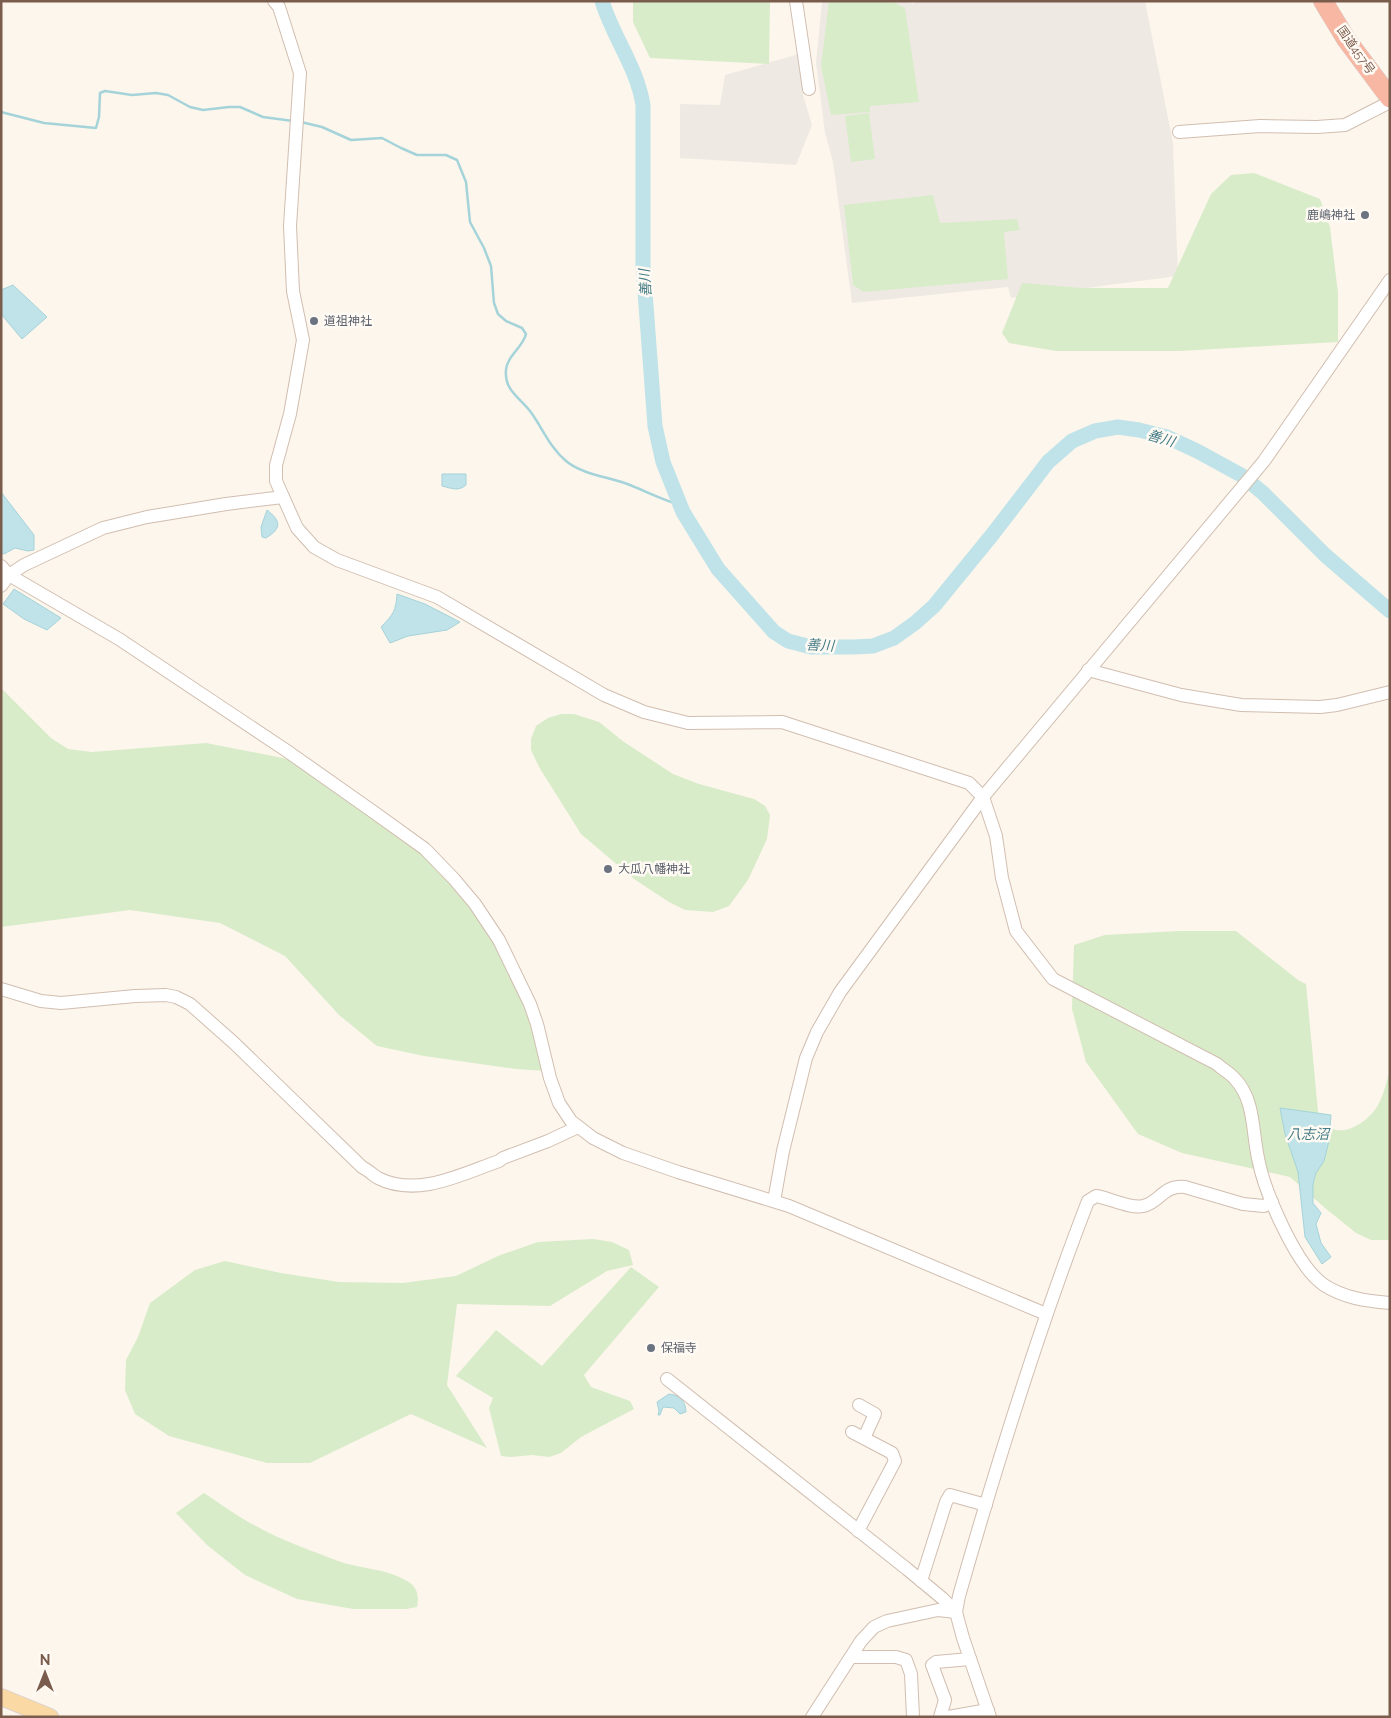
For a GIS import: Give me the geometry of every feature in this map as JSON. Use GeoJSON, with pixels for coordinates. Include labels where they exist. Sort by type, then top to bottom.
{"type":"FeatureCollection","features":[{"type":"Feature","properties":{"kind":"highway","name":"国道457号"},"geometry":{"type":"LineString","coordinates":[[1323,1],[1346,39],[1390,98]]}},
{"type":"Feature","properties":{"kind":"main road"},"geometry":{"type":"LineString","coordinates":[[1,1697],[50,1717]]}},
{"type":"Feature","properties":{"kind":"street"},"geometry":{"type":"LineString","coordinates":[[274,1],[279,7],[300,73],[290,226],[293,290],[303,340],[290,414],[276,465],[276,481],[297,528],[314,546],[338,560],[437,597],[604,695],[644,712],[688,723],[782,722],[969,782],[983,796],[996,836],[1002,878],[1016,931],[1053,980],[1216,1064],[1234,1079],[1246,1096],[1252,1115],[1257,1157],[1263,1180],[1295,1250],[1307,1268],[1323,1284],[1340,1294],[1361,1300],[1390,1303]]}},
{"type":"Feature","properties":{"kind":"street"},"geometry":{"type":"LineString","coordinates":[[796,1],[809,89]]}},
{"type":"Feature","properties":{"kind":"street"},"geometry":{"type":"LineString","coordinates":[[1179,132],[1260,126],[1317,127],[1345,125],[1390,102]]}},
{"type":"Feature","properties":{"kind":"street"},"geometry":{"type":"LineString","coordinates":[[774,1201],[783,1151],[804,1067],[816,1032],[845,984],[983,796],[1264,461],[1390,280]]}},
{"type":"Feature","properties":{"kind":"street"},"geometry":{"type":"LineString","coordinates":[[5,570],[24,565],[103,528],[147,517],[283,497]]}},
{"type":"Feature","properties":{"kind":"street"},"geometry":{"type":"LineString","coordinates":[[1,586],[5,570]]}},
{"type":"Feature","properties":{"kind":"street"},"geometry":{"type":"LineString","coordinates":[[5,570],[119,638],[287,751],[425,850],[454,879],[475,904],[499,940],[530,1004],[537,1024],[550,1078],[559,1103],[566,1116],[593,1138],[624,1153],[678,1172],[789,1206],[1046,1314]]}},
{"type":"Feature","properties":{"kind":"street"},"geometry":{"type":"LineString","coordinates":[[1088,670],[1181,695],[1241,705],[1320,707],[1337,705],[1390,692]]}},
{"type":"Feature","properties":{"kind":"street"},"geometry":{"type":"LineString","coordinates":[[1,989],[41,1001],[62,1003],[135,996],[166,995],[176,997],[190,1004],[234,1043],[362,1167],[378,1178],[399,1185],[438,1183],[499,1161],[578,1127]]}},
{"type":"Feature","properties":{"kind":"street"},"geometry":{"type":"LineString","coordinates":[[948,1717],[989,1713],[956,1612],[959,1596],[1013,1414],[1046,1314],[1088,1201],[1096,1196],[1140,1207],[1148,1205],[1170,1188],[1177,1186],[1243,1204],[1264,1206],[1272,1202]]}},
{"type":"Feature","properties":{"kind":"street"},"geometry":{"type":"LineString","coordinates":[[667,1379],[921,1581],[956,1612]]}},
{"type":"Feature","properties":{"kind":"street"},"geometry":{"type":"LineString","coordinates":[[860,1405],[875,1414],[864,1438]]}},
{"type":"Feature","properties":{"kind":"street"},"geometry":{"type":"LineString","coordinates":[[852,1432],[892,1453],[895,1461],[858,1531]]}},
{"type":"Feature","properties":{"kind":"street"},"geometry":{"type":"LineString","coordinates":[[921,1581],[946,1502],[950,1495],[986,1505]]}},
{"type":"Feature","properties":{"kind":"street"},"geometry":{"type":"LineString","coordinates":[[812,1717],[861,1642],[874,1628],[887,1621],[938,1610],[956,1612]]}},
{"type":"Feature","properties":{"kind":"street"},"geometry":{"type":"LineString","coordinates":[[852,1657],[896,1656],[906,1660],[911,1674],[913,1717]]}},
{"type":"Feature","properties":{"kind":"street"},"geometry":{"type":"LineString","coordinates":[[940,1717],[945,1700],[932,1665],[936,1662],[970,1659]]}},
{"type":"Feature","properties":{"kind":"shaded area"},"geometry":{"type":"Polygon","coordinates":[[[822,1],[908,1],[913,4],[916,1],[1145,1],[1173,143],[1178,276],[1011,298],[1008,287],[852,303],[833,162],[825,133],[816,63],[822,1]]]}},
{"type":"Feature","properties":{"kind":"shaded area"},"geometry":{"type":"Polygon","coordinates":[[[799,54],[803,95],[812,125],[796,165],[680,158],[680,104],[720,105],[725,75],[799,54]]]}},
{"type":"Feature","properties":{"kind":"green space"},"geometry":{"type":"Polygon","coordinates":[[[633,1],[770,1],[769,64],[650,58],[633,22],[633,1]]]}},
{"type":"Feature","properties":{"kind":"green space"},"geometry":{"type":"Polygon","coordinates":[[[829,1],[891,1],[905,8],[919,102],[870,106],[870,112],[831,115],[821,66],[829,1]]]}},
{"type":"Feature","properties":{"kind":"green space"},"geometry":{"type":"Polygon","coordinates":[[[869,113],[875,159],[851,162],[845,116],[869,113]]]}},
{"type":"Feature","properties":{"kind":"green space"},"geometry":{"type":"Polygon","coordinates":[[[1254,173],[1320,199],[1330,227],[1338,293],[1338,342],[1180,351],[1056,351],[1009,343],[1002,333],[1022,283],[1082,288],[1168,288],[1211,194],[1231,175],[1254,173]]]}},
{"type":"Feature","properties":{"kind":"green space"},"geometry":{"type":"Polygon","coordinates":[[[933,195],[940,223],[1017,219],[1020,230],[1004,232],[1008,279],[864,292],[853,285],[844,205],[933,195]]]}},
{"type":"Feature","properties":{"kind":"green space"},"geometry":{"type":"Polygon","coordinates":[[[1,688],[51,738],[68,749],[92,752],[206,743],[288,759],[445,866],[504,939],[546,1071],[516,1069],[424,1056],[377,1046],[339,1015],[285,956],[220,923],[130,910],[1,927],[1,688]]]}},
{"type":"Feature","properties":{"kind":"green space"},"geometry":{"type":"Polygon","coordinates":[[[561,714],[574,714],[599,722],[624,742],[673,774],[699,784],[754,799],[765,806],[770,815],[767,839],[748,880],[729,906],[713,912],[685,910],[634,879],[581,834],[539,767],[531,750],[531,739],[536,726],[548,718],[561,714]]]}},
{"type":"Feature","properties":{"kind":"green space"},"geometry":{"type":"Polygon","coordinates":[[[1179,931],[1236,931],[1298,980],[1306,984],[1318,1111],[1326,1125],[1333,1129],[1348,1129],[1369,1117],[1380,1101],[1390,1071],[1390,1240],[1371,1240],[1356,1233],[1290,1177],[1182,1153],[1138,1134],[1086,1062],[1072,1009],[1074,945],[1105,935],[1179,931]]]}},
{"type":"Feature","properties":{"kind":"green space"},"geometry":{"type":"Polygon","coordinates":[[[593,1239],[612,1242],[629,1250],[633,1265],[607,1271],[550,1306],[457,1304],[447,1385],[487,1448],[411,1414],[310,1463],[267,1463],[169,1436],[135,1414],[125,1390],[126,1360],[138,1337],[150,1303],[195,1270],[225,1261],[281,1273],[339,1282],[403,1283],[456,1276],[498,1256],[538,1242],[593,1239]]]}},
{"type":"Feature","properties":{"kind":"green space"},"geometry":{"type":"Polygon","coordinates":[[[631,1267],[659,1287],[584,1375],[591,1387],[630,1401],[634,1409],[581,1437],[561,1453],[549,1457],[532,1455],[501,1456],[489,1408],[493,1398],[456,1376],[496,1330],[542,1366],[631,1267]]]}},
{"type":"Feature","properties":{"kind":"green space"},"geometry":{"type":"Polygon","coordinates":[[[204,1493],[236,1515],[287,1541],[341,1562],[400,1577],[413,1586],[417,1592],[417,1607],[406,1609],[353,1609],[297,1599],[245,1575],[207,1545],[176,1513],[204,1493]]]}},
{"type":"Feature","properties":{"kind":"water"},"geometry":{"type":"Polygon","coordinates":[[[13,285],[47,317],[22,339],[1,314],[1,290],[13,285]]]}},
{"type":"Feature","properties":{"kind":"water"},"geometry":{"type":"Polygon","coordinates":[[[442,474],[466,474],[466,485],[457,489],[442,486],[442,474]]]}},
{"type":"Feature","properties":{"kind":"water"},"geometry":{"type":"Polygon","coordinates":[[[1,492],[34,535],[34,550],[28,551],[15,548],[4,554],[1,553],[1,492]]]}},
{"type":"Feature","properties":{"kind":"water"},"geometry":{"type":"Polygon","coordinates":[[[267,510],[278,524],[275,531],[266,538],[262,537],[261,527],[267,510]]]}},
{"type":"Feature","properties":{"kind":"water"},"geometry":{"type":"Polygon","coordinates":[[[14,589],[61,618],[47,630],[24,619],[3,604],[14,589]]]}},
{"type":"Feature","properties":{"kind":"water"},"geometry":{"type":"Polygon","coordinates":[[[397,594],[425,604],[460,622],[447,630],[408,636],[390,643],[381,627],[393,612],[397,594]]]}},
{"type":"Feature","properties":{"kind":"water","name":"八志沼"},"geometry":{"type":"Polygon","coordinates":[[[1280,1108],[1331,1115],[1329,1141],[1324,1161],[1316,1173],[1313,1184],[1313,1203],[1321,1213],[1316,1224],[1321,1243],[1331,1257],[1322,1264],[1305,1237],[1298,1172],[1285,1134],[1280,1108]]]}},
{"type":"Feature","properties":{"kind":"water"},"geometry":{"type":"Polygon","coordinates":[[[669,1394],[682,1400],[686,1412],[680,1414],[674,1408],[663,1407],[660,1415],[658,1415],[657,1402],[669,1394]]]}},
{"type":"Feature","properties":{"kind":"waterway","name":"善川"},"geometry":{"type":"LineString","coordinates":[[602,1],[636,78],[643,105],[643,265],[655,426],[663,462],[683,512],[718,569],[774,632],[788,641],[811,647],[873,646],[894,638],[934,606],[1048,462],[1072,441],[1095,431],[1118,427],[1167,437],[1241,475],[1263,493],[1325,555],[1390,611]]}},
{"type":"Feature","properties":{"kind":"waterway"},"geometry":{"type":"LineString","coordinates":[[1,112],[44,123],[96,128],[99,117],[100,93],[105,91],[132,95],[156,93],[168,95],[190,107],[203,110],[240,107],[263,117],[293,121]]}},
{"type":"Feature","properties":{"kind":"waterway"},"geometry":{"type":"LineString","coordinates":[[301,122],[322,127],[351,140],[382,138],[417,155],[446,155],[457,160],[466,182],[470,222],[491,266],[494,303],[498,314],[506,321],[522,328],[526,334],[507,365],[507,383],[513,393],[530,411],[555,450],[573,466],[588,473],[622,482],[680,505]]}},
{"type":"Feature","properties":{"kind":"place","name":"鹿嶋神社"},"geometry":{"type":"Point","coordinates":[1365,215]}},
{"type":"Feature","properties":{"kind":"place","name":"道祖神社"},"geometry":{"type":"Point","coordinates":[314,321]}},
{"type":"Feature","properties":{"kind":"place","name":"大瓜八幡神社"},"geometry":{"type":"Point","coordinates":[608,869]}},
{"type":"Feature","properties":{"kind":"place","name":"保福寺"},"geometry":{"type":"Point","coordinates":[651,1348]}}]}
